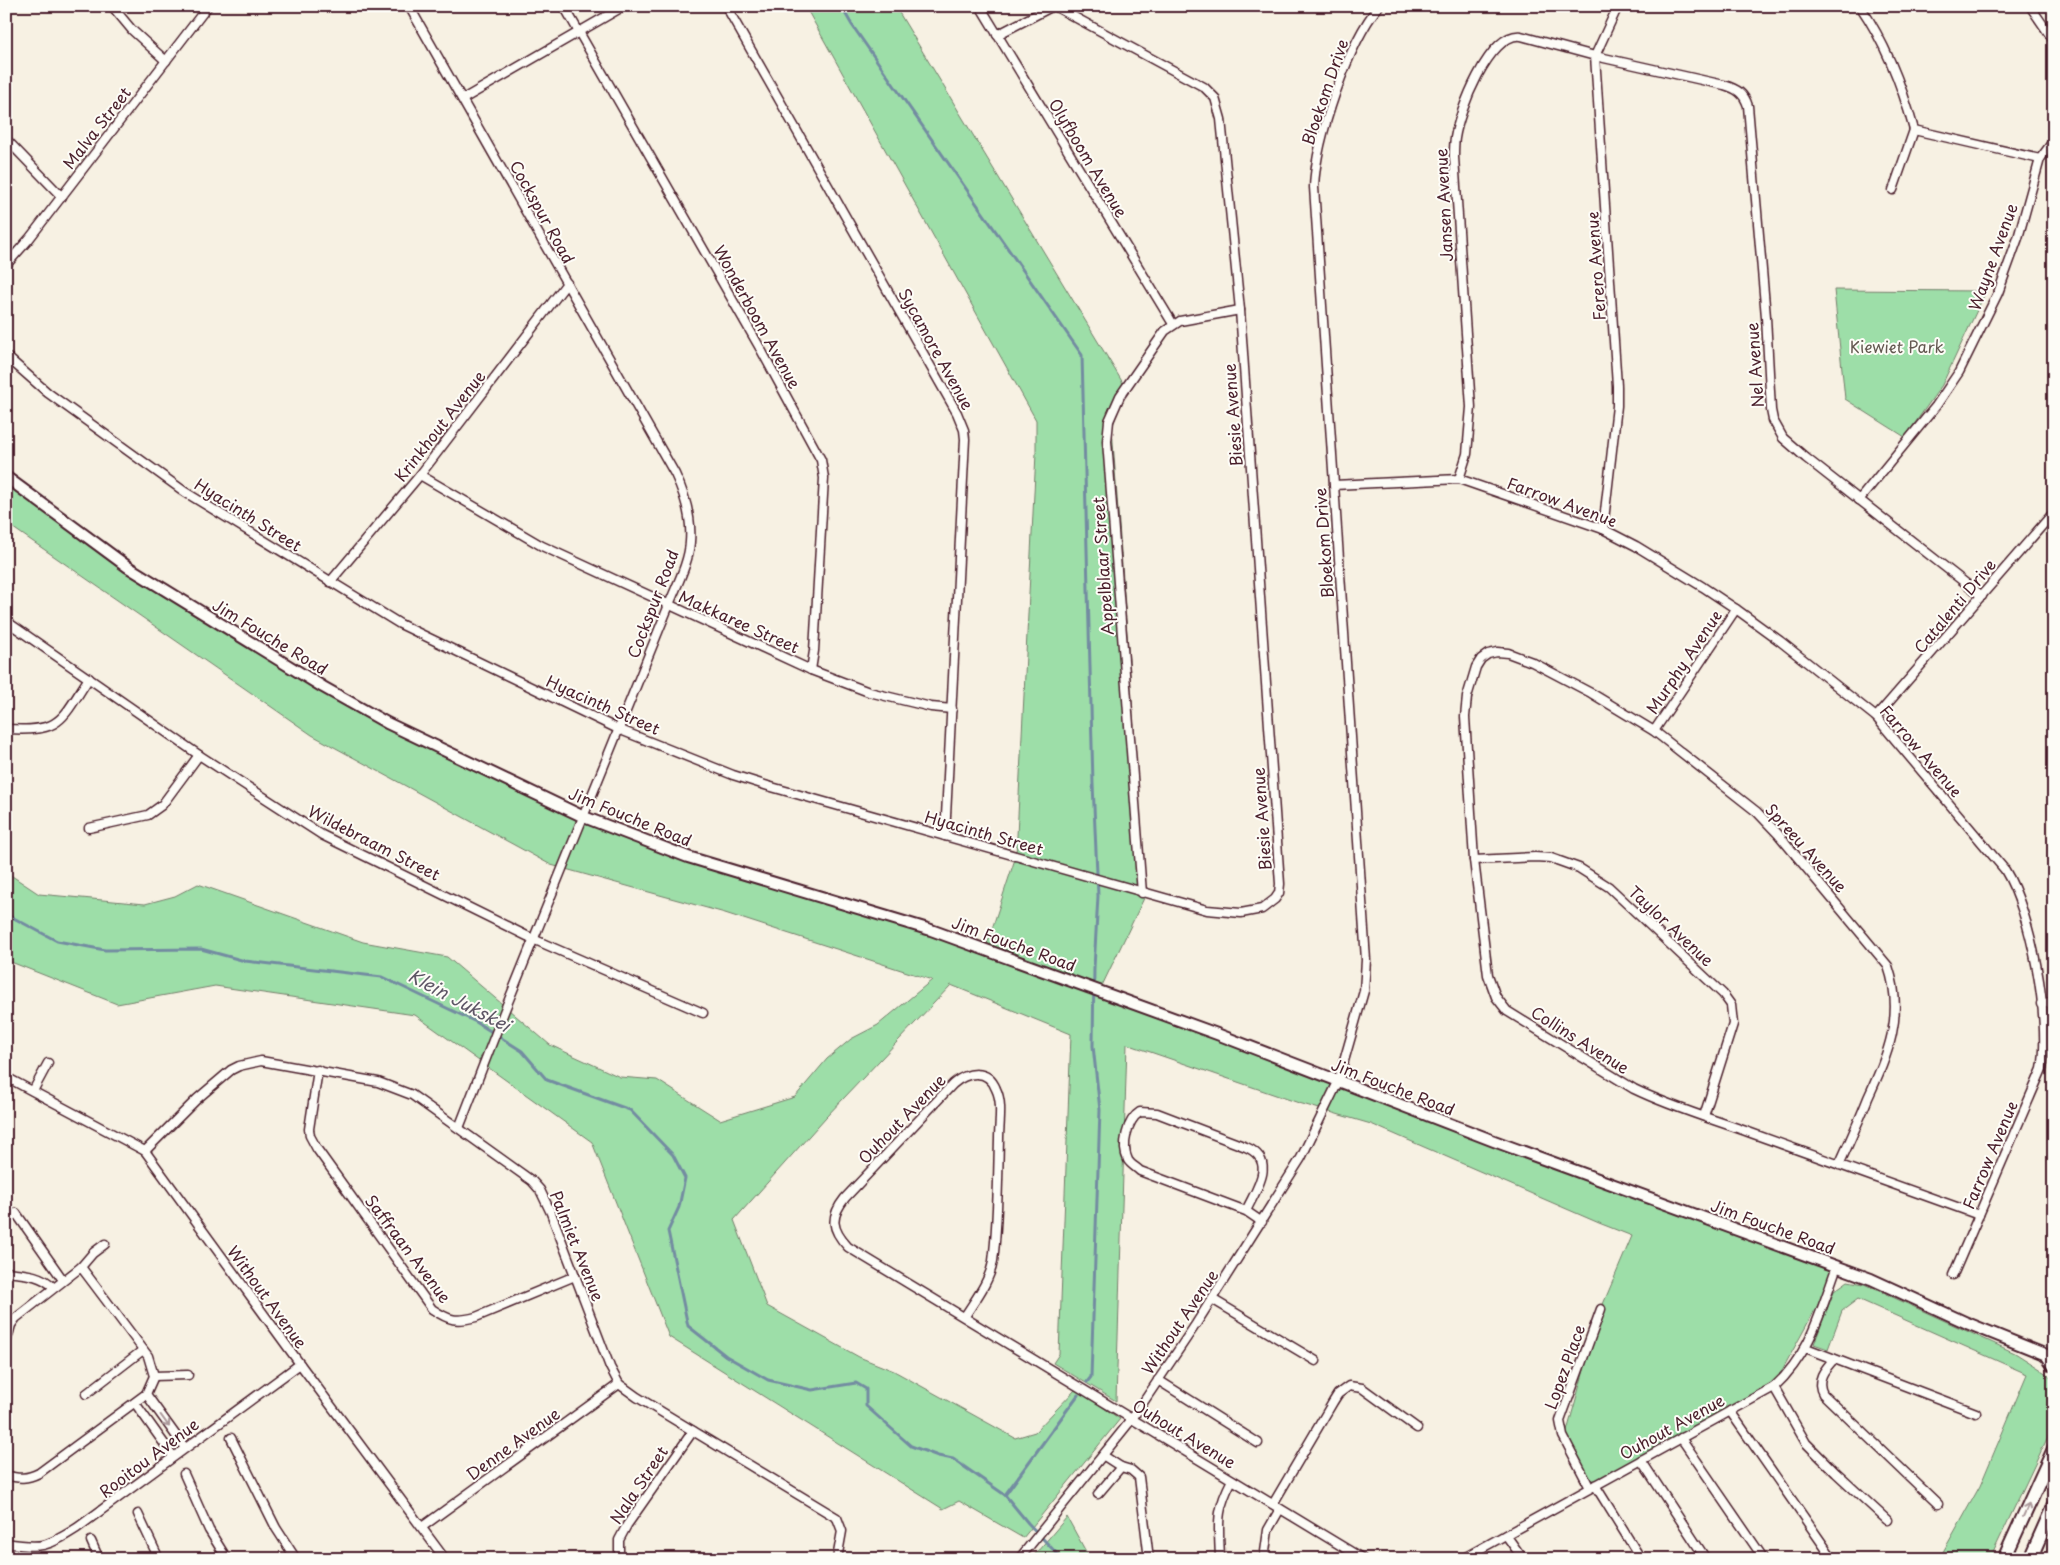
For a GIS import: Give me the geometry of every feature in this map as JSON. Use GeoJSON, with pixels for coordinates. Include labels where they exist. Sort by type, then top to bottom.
{"type":"FeatureCollection","features":[{"type":"Feature","properties":{"kind":"main road"},"geometry":{"type":"LineString","coordinates":[[2004,1559],[2054,1449]]}},
{"type":"Feature","properties":{"kind":"main road"},"geometry":{"type":"LineString","coordinates":[[2030,1559],[2054,1505]]}},
{"type":"Feature","properties":{"kind":"street"},"geometry":{"type":"LineString","coordinates":[[112,6],[132,30],[166,61]]}},
{"type":"Feature","properties":{"kind":"street","name":"Malva Street"},"geometry":{"type":"LineString","coordinates":[[6,265],[62,197],[208,6]]}},
{"type":"Feature","properties":{"kind":"street","name":"Cockspur Road"},"geometry":{"type":"LineString","coordinates":[[409,6],[647,422],[682,488],[690,525],[690,544],[669,605],[533,939],[459,1128]]}},
{"type":"Feature","properties":{"kind":"street","name":"Wonderboom Avenue"},"geometry":{"type":"LineString","coordinates":[[564,6],[760,348],[821,460],[824,478],[814,651],[811,670]]}},
{"type":"Feature","properties":{"kind":"street"},"geometry":{"type":"LineString","coordinates":[[463,99],[624,6]]}},
{"type":"Feature","properties":{"kind":"street","name":"Sycamore Avenue"},"geometry":{"type":"LineString","coordinates":[[726,6],[957,413],[964,430],[945,836]]}},
{"type":"Feature","properties":{"kind":"street","name":"Olyfboom Avenue"},"geometry":{"type":"LineString","coordinates":[[980,6],[1173,324]]}},
{"type":"Feature","properties":{"kind":"street"},"geometry":{"type":"LineString","coordinates":[[997,35],[1054,6]]}},
{"type":"Feature","properties":{"kind":"street","name":"Biesie Avenue"},"geometry":{"type":"LineString","coordinates":[[1054,6],[1204,87],[1215,98],[1221,119],[1240,310],[1280,884],[1279,893],[1275,899],[1262,909]]}},
{"type":"Feature","properties":{"kind":"street"},"geometry":{"type":"LineString","coordinates":[[1367,6],[1377,8]]}},
{"type":"Feature","properties":{"kind":"street","name":"Ferero Avenue"},"geometry":{"type":"LineString","coordinates":[[1603,529],[1617,406],[1617,386],[1595,56],[1618,6]]}},
{"type":"Feature","properties":{"kind":"street"},"geometry":{"type":"LineString","coordinates":[[1860,6],[1885,48],[1906,102],[1914,130],[1893,190]]}},
{"type":"Feature","properties":{"kind":"street"},"geometry":{"type":"LineString","coordinates":[[2030,6],[2054,41]]}},
{"type":"Feature","properties":{"kind":"street","name":"Bloekom Drive"},"geometry":{"type":"LineString","coordinates":[[1338,1082],[1364,991],[1367,969],[1314,204],[1315,164],[1326,123],[1351,55],[1362,30],[1377,8]]}},
{"type":"Feature","properties":{"kind":"street","name":"Jansen Avenue"},"geometry":{"type":"LineString","coordinates":[[1459,479],[1467,454],[1470,406],[1454,158],[1455,138],[1473,84],[1497,47],[1508,37],[1521,36],[1595,56],[1724,85],[1744,95]]}},
{"type":"Feature","properties":{"kind":"street","name":"Nel Avenue"},"geometry":{"type":"LineString","coordinates":[[1744,95],[1748,106],[1773,420],[1783,438],[1790,445],[1982,596]]}},
{"type":"Feature","properties":{"kind":"street"},"geometry":{"type":"LineString","coordinates":[[1914,130],[2040,159]]}},
{"type":"Feature","properties":{"kind":"street"},"geometry":{"type":"LineString","coordinates":[[6,139],[62,197]]}},
{"type":"Feature","properties":{"kind":"street","name":"Wayne Avenue"},"geometry":{"type":"LineString","coordinates":[[1859,500],[1936,406],[1959,372],[1998,293],[2018,238],[2040,159],[2054,140]]}},
{"type":"Feature","properties":{"kind":"street","name":"Krinkhout Avenue"},"geometry":{"type":"LineString","coordinates":[[330,582],[420,475],[567,283]]}},
{"type":"Feature","properties":{"kind":"street","name":"Appelblaar Street"},"geometry":{"type":"LineString","coordinates":[[1142,893],[1107,434],[1112,414],[1124,388],[1157,339],[1173,324],[1188,319],[1240,310]]}},
{"type":"Feature","properties":{"kind":"street","name":"Hyacinth Street"},"geometry":{"type":"LineString","coordinates":[[6,356],[48,393],[185,492],[330,582],[424,637],[618,729],[733,775],[768,786],[1142,893],[1207,910],[1241,913],[1262,909]]}},
{"type":"Feature","properties":{"kind":"street","name":"Makkaree Street"},"geometry":{"type":"LineString","coordinates":[[420,475],[542,546],[811,670],[869,692],[931,707],[952,709]]}},
{"type":"Feature","properties":{"kind":"street","name":"Jim Fouche Road"},"geometry":{"type":"LineString","coordinates":[[6,477],[128,567],[324,687],[387,723],[584,817],[688,857],[931,930],[1225,1037],[1494,1142],[1871,1279],[2052,1360]]}},
{"type":"Feature","properties":{"kind":"street","name":"Farrow Avenue"},"geometry":{"type":"LineString","coordinates":[[1334,485],[1459,479],[1603,529],[1696,582],[1736,609],[1780,641],[1876,717],[2000,864],[2014,884],[2026,921],[2038,978],[2045,1043],[2042,1069],[1953,1275]]}},
{"type":"Feature","properties":{"kind":"street","name":"Catalenti Drive"},"geometry":{"type":"LineString","coordinates":[[1876,717],[2054,512]]}},
{"type":"Feature","properties":{"kind":"street","name":"Murphy Avenue"},"geometry":{"type":"LineString","coordinates":[[1654,731],[1736,609]]}},
{"type":"Feature","properties":{"kind":"street","name":"Wildebraam Street"},"geometry":{"type":"LineString","coordinates":[[6,622],[199,755],[322,836],[533,939],[703,1013]]}},
{"type":"Feature","properties":{"kind":"street","name":"Spreeu Avenue"},"geometry":{"type":"LineString","coordinates":[[1481,659],[1488,654],[1497,652],[1508,652],[1525,659],[1592,693],[1654,731],[1768,823],[1888,966],[1894,992],[1892,1040],[1839,1165]]}},
{"type":"Feature","properties":{"kind":"street","name":"Collins Avenue"},"geometry":{"type":"LineString","coordinates":[[1481,659],[1472,676],[1466,696],[1465,717],[1474,860],[1488,974],[1496,997],[1506,1011],[1652,1098],[1979,1215]]}},
{"type":"Feature","properties":{"kind":"street"},"geometry":{"type":"LineString","coordinates":[[6,729],[42,729],[57,723],[89,678]]}},
{"type":"Feature","properties":{"kind":"street"},"geometry":{"type":"LineString","coordinates":[[89,828],[155,812],[199,755]]}},
{"type":"Feature","properties":{"kind":"street","name":"Taylor Avenue"},"geometry":{"type":"LineString","coordinates":[[1474,860],[1551,858],[1579,868],[1609,887],[1723,994],[1731,1005],[1733,1024],[1704,1116]]}},
{"type":"Feature","properties":{"kind":"street"},"geometry":{"type":"LineString","coordinates":[[2041,1004],[2054,1001]]}},
{"type":"Feature","properties":{"kind":"street","name":"Palmiet Avenue"},"geometry":{"type":"LineString","coordinates":[[145,1151],[197,1099],[231,1070],[239,1066],[261,1061],[378,1082],[412,1095],[521,1172],[540,1190],[610,1368],[619,1384]]}},
{"type":"Feature","properties":{"kind":"street"},"geometry":{"type":"LineString","coordinates":[[33,1091],[48,1063]]}},
{"type":"Feature","properties":{"kind":"street","name":"Saffraan Avenue"},"geometry":{"type":"LineString","coordinates":[[318,1070],[309,1128],[310,1136],[326,1163],[432,1309],[452,1320],[462,1321],[575,1276]]}},
{"type":"Feature","properties":{"kind":"street","name":"Ouhout Avenue"},"geometry":{"type":"LineString","coordinates":[[965,1316],[993,1263],[999,1096],[991,1081],[979,1074],[965,1075],[952,1084],[845,1198],[835,1214],[834,1223],[841,1240],[848,1247],[965,1316],[1363,1559]]}},
{"type":"Feature","properties":{"kind":"street","name":"Without Avenue"},"geometry":{"type":"LineString","coordinates":[[6,1077],[145,1151],[445,1559]]}},
{"type":"Feature","properties":{"kind":"street","name":"Without Avenue"},"geometry":{"type":"LineString","coordinates":[[1019,1559],[1132,1419],[1262,1222],[1301,1158],[1338,1082]]}},
{"type":"Feature","properties":{"kind":"street"},"geometry":{"type":"LineString","coordinates":[[1246,1212],[1262,1173],[1263,1165],[1258,1154],[1246,1147],[1157,1113],[1140,1112],[1130,1120],[1127,1129],[1127,1156],[1140,1171],[1246,1212],[1262,1222]]}},
{"type":"Feature","properties":{"kind":"street"},"geometry":{"type":"LineString","coordinates":[[16,1213],[63,1280]]}},
{"type":"Feature","properties":{"kind":"street"},"geometry":{"type":"LineString","coordinates":[[6,1343],[16,1318],[81,1267],[105,1244]]}},
{"type":"Feature","properties":{"kind":"street","name":"Ouhout Avenue"},"geometry":{"type":"LineString","coordinates":[[1462,1559],[1774,1387],[1790,1371],[1806,1348],[1837,1266]]}},
{"type":"Feature","properties":{"kind":"street"},"geometry":{"type":"LineString","coordinates":[[6,1475],[21,1479],[29,1478],[39,1473],[146,1394],[154,1376],[148,1356],[81,1267]]}},
{"type":"Feature","properties":{"kind":"street"},"geometry":{"type":"LineString","coordinates":[[6,1272],[40,1277],[54,1287]]}},
{"type":"Feature","properties":{"kind":"street"},"geometry":{"type":"LineString","coordinates":[[1212,1299],[1316,1361]]}},
{"type":"Feature","properties":{"kind":"street","name":"Lopez Place"},"geometry":{"type":"LineString","coordinates":[[1601,1308],[1560,1421],[1563,1436],[1592,1487],[1641,1559]]}},
{"type":"Feature","properties":{"kind":"street"},"geometry":{"type":"LineString","coordinates":[[1806,1348],[1976,1413]]}},
{"type":"Feature","properties":{"kind":"street"},"geometry":{"type":"LineString","coordinates":[[86,1394],[143,1350]]}},
{"type":"Feature","properties":{"kind":"street"},"geometry":{"type":"LineString","coordinates":[[1834,1359],[1825,1369],[1820,1382],[1823,1394],[1938,1504]]}},
{"type":"Feature","properties":{"kind":"street","name":"Rooitou Avenue"},"geometry":{"type":"LineString","coordinates":[[6,1543],[32,1547],[44,1546],[55,1542],[77,1528],[300,1364]]}},
{"type":"Feature","properties":{"kind":"street"},"geometry":{"type":"LineString","coordinates":[[154,1376],[188,1375]]}},
{"type":"Feature","properties":{"kind":"street"},"geometry":{"type":"LineString","coordinates":[[1158,1380],[1258,1443]]}},
{"type":"Feature","properties":{"kind":"street"},"geometry":{"type":"LineString","coordinates":[[619,1384],[836,1518],[842,1531],[837,1559]]}},
{"type":"Feature","properties":{"kind":"street","name":"Denne Avenue"},"geometry":{"type":"LineString","coordinates":[[422,1527],[619,1384]]}},
{"type":"Feature","properties":{"kind":"street"},"geometry":{"type":"LineString","coordinates":[[1264,1559],[1268,1530],[1276,1506],[1333,1402],[1343,1390],[1350,1386],[1362,1388],[1417,1428]]}},
{"type":"Feature","properties":{"kind":"street"},"geometry":{"type":"LineString","coordinates":[[1774,1387],[1806,1442],[1836,1473],[1887,1520]]}},
{"type":"Feature","properties":{"kind":"street"},"geometry":{"type":"LineString","coordinates":[[146,1394],[185,1448]]}},
{"type":"Feature","properties":{"kind":"street"},"geometry":{"type":"LineString","coordinates":[[135,1403],[174,1456]]}},
{"type":"Feature","properties":{"kind":"street"},"geometry":{"type":"LineString","coordinates":[[1730,1411],[1833,1559]]}},
{"type":"Feature","properties":{"kind":"street","name":"Nala Street"},"geometry":{"type":"LineString","coordinates":[[619,1559],[619,1540],[627,1525],[693,1431]]}},
{"type":"Feature","properties":{"kind":"street"},"geometry":{"type":"LineString","coordinates":[[231,1438],[276,1528],[296,1559]]}},
{"type":"Feature","properties":{"kind":"street"},"geometry":{"type":"LineString","coordinates":[[1681,1438],[1764,1559]]}},
{"type":"Feature","properties":{"kind":"street"},"geometry":{"type":"LineString","coordinates":[[1104,1456],[1139,1476],[1149,1559]]}},
{"type":"Feature","properties":{"kind":"street"},"geometry":{"type":"LineString","coordinates":[[1642,1460],[1706,1559]]}},
{"type":"Feature","properties":{"kind":"street"},"geometry":{"type":"LineString","coordinates":[[1098,1494],[1121,1467]]}},
{"type":"Feature","properties":{"kind":"street"},"geometry":{"type":"LineString","coordinates":[[184,1474],[210,1530],[227,1559]]}},
{"type":"Feature","properties":{"kind":"street"},"geometry":{"type":"LineString","coordinates":[[1220,1559],[1218,1518],[1220,1506],[1232,1480]]}},
{"type":"Feature","properties":{"kind":"street"},"geometry":{"type":"LineString","coordinates":[[138,1514],[159,1559]]}},
{"type":"Feature","properties":{"kind":"street"},"geometry":{"type":"LineString","coordinates":[[1506,1535],[1522,1559]]}},
{"type":"Feature","properties":{"kind":"street"},"geometry":{"type":"LineString","coordinates":[[91,1541],[99,1559]]}},
{"type":"Feature","properties":{"kind":"green space"},"geometry":{"type":"Polygon","coordinates":[[[805,6],[895,6],[1126,388],[1112,428],[1146,894],[1099,992],[1838,1268],[1770,1392],[1592,1491],[1566,1435],[1601,1309],[1632,1236],[1371,1124],[1299,1103],[1127,1044],[1116,1401],[1053,1363],[1059,1354],[1071,1034],[951,985],[826,1117],[734,1220],[767,1306],[859,1357],[894,1371],[1015,1438],[1035,1432],[1076,1389],[1120,1419],[1023,1538],[959,1501],[943,1509],[669,1337],[592,1142],[415,1015],[215,986],[117,1004],[11,962],[6,958],[6,872],[39,894],[145,904],[175,896],[198,884],[363,942],[447,957],[550,1045],[620,1077],[657,1080],[720,1120],[795,1097],[827,1059],[851,1039],[878,1025],[932,980],[725,913],[551,865],[312,735],[6,523],[6,479],[93,543],[389,725],[637,839],[985,950],[1016,856],[1036,453],[1036,420],[805,6]]]}},
{"type":"Feature","properties":{"kind":"green space","name":"Kiewiet Park"},"geometry":{"type":"Polygon","coordinates":[[[1834,290],[1986,291],[1942,385],[1905,437],[1845,399],[1834,290]]]}},
{"type":"Feature","properties":{"kind":"green space"},"geometry":{"type":"Polygon","coordinates":[[[1848,1281],[1864,1284],[2015,1353],[2048,1374],[2054,1383],[2054,1424],[1990,1559],[1939,1559],[1980,1486],[2027,1374],[1858,1299],[1842,1311],[1828,1349],[1814,1344],[1834,1291],[1848,1281]]]}},
{"type":"Feature","properties":{"kind":"green space"},"geometry":{"type":"Polygon","coordinates":[[[1067,1517],[1090,1559],[1031,1559],[1067,1517]]]}},
{"type":"Feature","properties":{"kind":"waterway"},"geometry":{"type":"LineString","coordinates":[[841,6],[852,25],[1082,355],[1093,784],[1098,896],[1094,968],[1093,1046],[1100,1110],[1091,1377],[1087,1382]]}},
{"type":"Feature","properties":{"kind":"waterway","name":"Klein Jukskei"},"geometry":{"type":"LineString","coordinates":[[6,914],[57,941],[105,950],[201,949],[245,961],[382,977],[476,1022],[522,1051],[547,1080],[630,1110],[673,1155],[685,1178],[679,1207],[668,1231],[688,1326],[726,1356],[768,1380],[812,1390],[856,1383],[866,1389],[866,1406],[911,1446],[938,1456],[953,1459],[1005,1495],[1062,1559]]}},
{"type":"Feature","properties":{"kind":"waterway"},"geometry":{"type":"LineString","coordinates":[[1005,1495],[1078,1395]]}}]}
